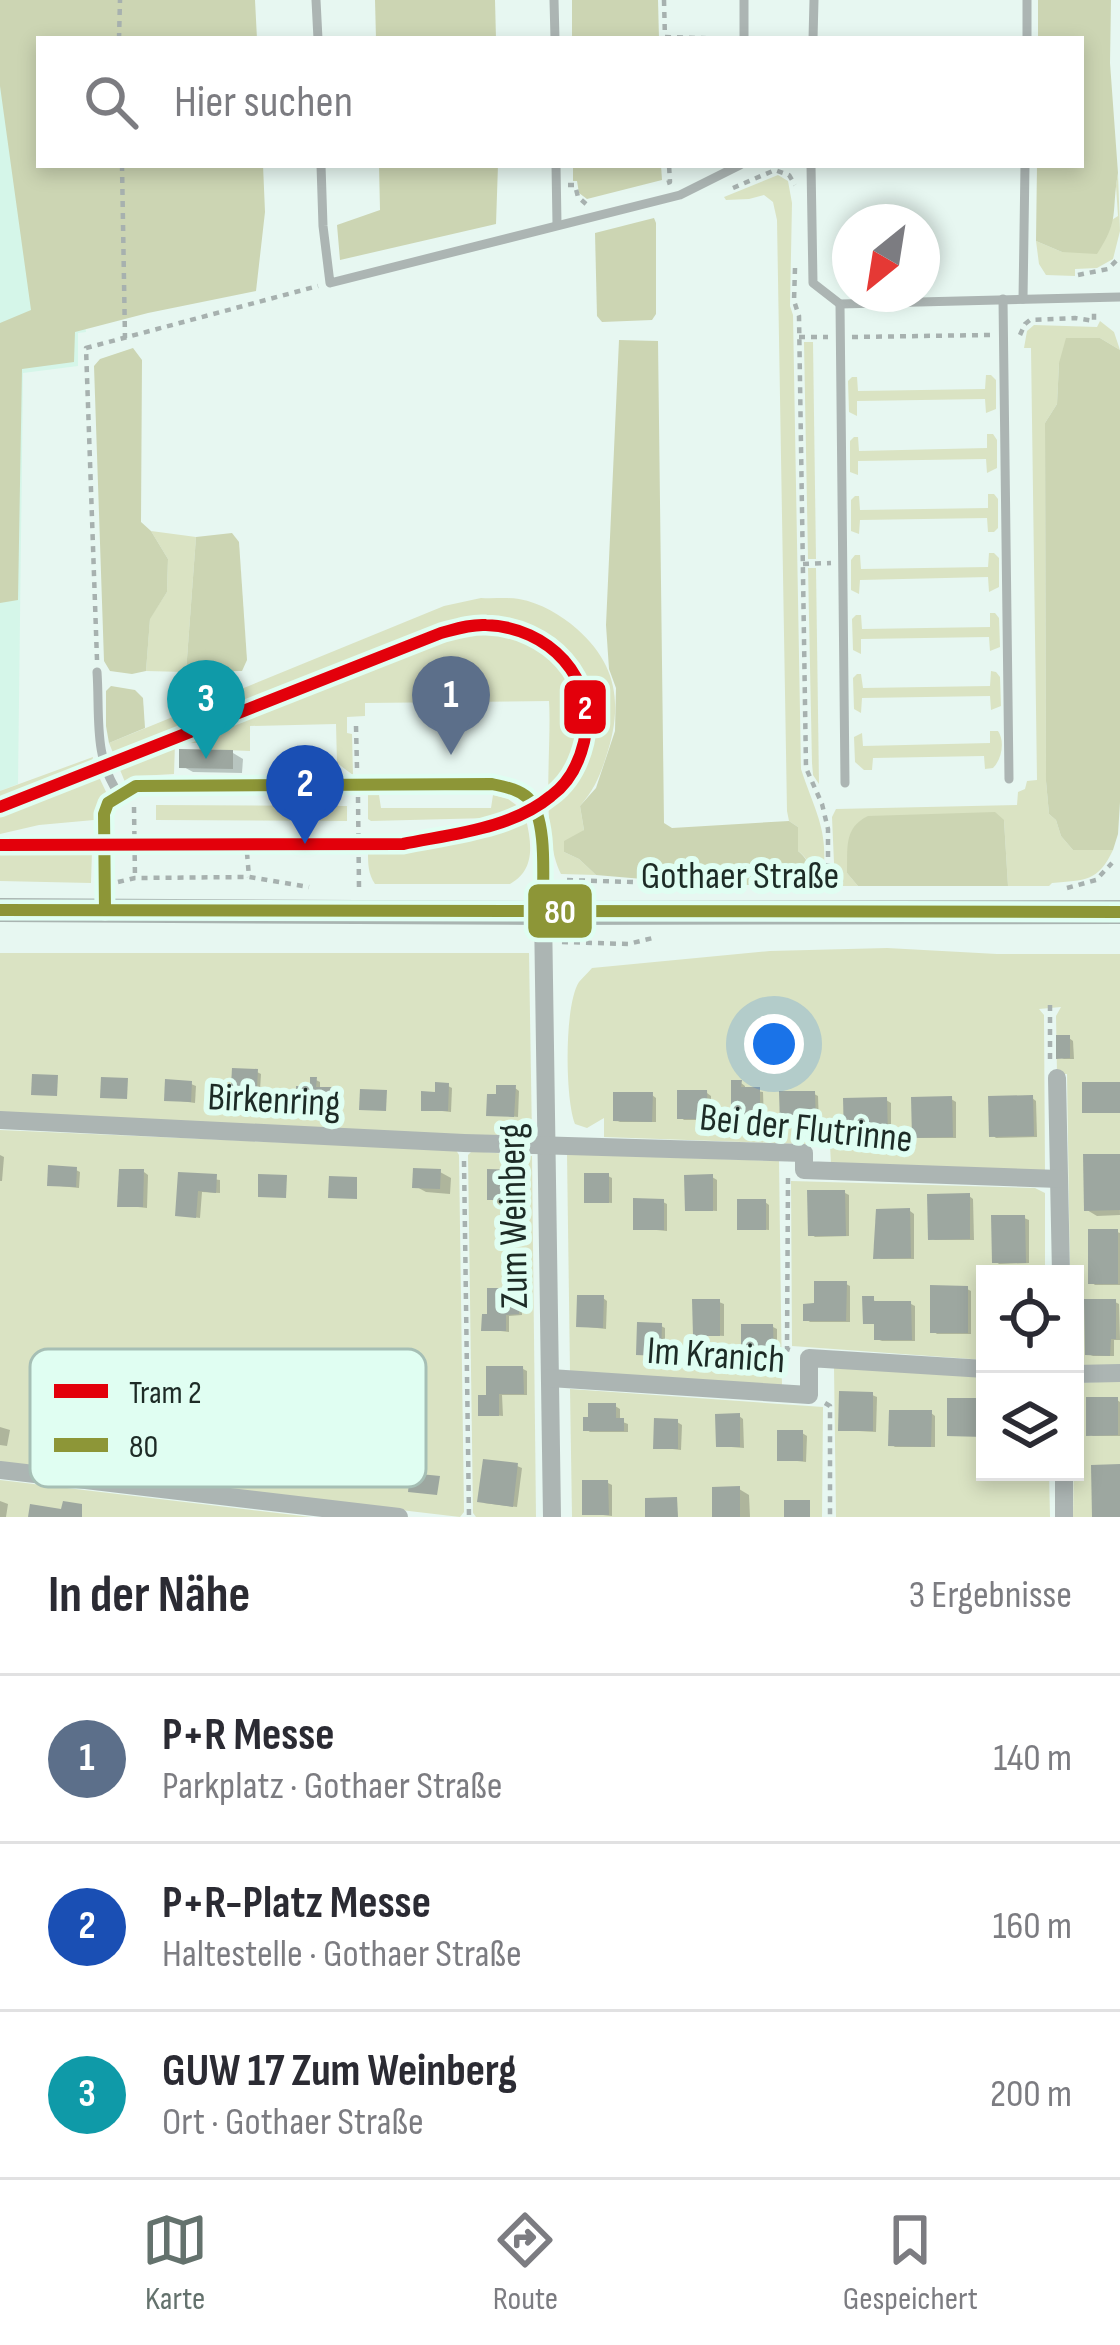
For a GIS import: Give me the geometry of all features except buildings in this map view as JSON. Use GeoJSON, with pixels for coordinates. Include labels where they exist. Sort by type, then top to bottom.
{"type":"FeatureCollection","features":[{"type":"Feature","properties":{"kind":"main road","name":"Gothaer Straße"},"geometry":{"type":"LineString","coordinates":[[0,910],[104,897],[543,913],[1120,912]]}},
{"type":"Feature","properties":{"kind":"street","name":"Zum Weinberg"},"geometry":{"type":"LineString","coordinates":[[543,913],[552,1517]]}},
{"type":"Feature","properties":{"kind":"street"},"geometry":{"type":"LineString","coordinates":[[1057,1078],[1061,1265]]}},
{"type":"Feature","properties":{"kind":"street","name":"Birkenring"},"geometry":{"type":"LineString","coordinates":[[0,1120],[546,1145]]}},
{"type":"Feature","properties":{"kind":"street","name":"Bei der Flutrinne"},"geometry":{"type":"LineString","coordinates":[[546,1145],[804,1154],[804,1170],[1059,1179]]}},
{"type":"Feature","properties":{"kind":"street","name":"Im Kranich"},"geometry":{"type":"LineString","coordinates":[[550,1378],[809,1395],[809,1358],[976,1368]]}},
{"type":"Feature","properties":{"kind":"street"},"geometry":{"type":"LineString","coordinates":[[1084,1374],[1120,1373]]}},
{"type":"Feature","properties":{"kind":"street"},"geometry":{"type":"LineString","coordinates":[[0,1470],[30,1474]]}},
{"type":"Feature","properties":{"kind":"street"},"geometry":{"type":"LineString","coordinates":[[1064,1481],[1064,1517]]}},
{"type":"Feature","properties":{"kind":"street"},"geometry":{"type":"LineString","coordinates":[[144,1487],[399,1517]]}},
{"type":"Feature","properties":{"kind":"lane"},"geometry":{"type":"LineString","coordinates":[[316,0],[318,36]]}},
{"type":"Feature","properties":{"kind":"lane"},"geometry":{"type":"LineString","coordinates":[[554,0],[555,36]]}},
{"type":"Feature","properties":{"kind":"lane"},"geometry":{"type":"LineString","coordinates":[[741,36],[743,0]]}},
{"type":"Feature","properties":{"kind":"lane"},"geometry":{"type":"LineString","coordinates":[[813,36],[814,0]]}},
{"type":"Feature","properties":{"kind":"lane"},"geometry":{"type":"LineString","coordinates":[[1027,36],[1028,0]]}},
{"type":"Feature","properties":{"kind":"lane"},"geometry":{"type":"LineString","coordinates":[[322,168],[330,283],[680,195],[734,168]]}},
{"type":"Feature","properties":{"kind":"lane"},"geometry":{"type":"LineString","coordinates":[[556,168],[557,224]]}},
{"type":"Feature","properties":{"kind":"lane"},"geometry":{"type":"LineString","coordinates":[[811,168],[813,283],[832,298]]}},
{"type":"Feature","properties":{"kind":"lane"},"geometry":{"type":"LineString","coordinates":[[1023,299],[1025,168]]}},
{"type":"Feature","properties":{"kind":"lane"},"geometry":{"type":"LineString","coordinates":[[940,301],[1120,297]]}},
{"type":"Feature","properties":{"kind":"lane"},"geometry":{"type":"LineString","coordinates":[[1003,299],[1010,778]]}},
{"type":"Feature","properties":{"kind":"lane"},"geometry":{"type":"LineString","coordinates":[[840,312],[845,783]]}},
{"type":"Feature","properties":{"kind":"lane"},"geometry":{"type":"LineString","coordinates":[[98,672],[101,754],[119,794]]}},
{"type":"Feature","properties":{"kind":"lane"},"geometry":{"type":"LineString","coordinates":[[104,897],[104,814],[108,803],[136,786],[492,784],[524,795],[535,807],[543,913]]}},
{"type":"Feature","properties":{"kind":"path"},"geometry":{"type":"LineString","coordinates":[[119,36],[120,0]]}},
{"type":"Feature","properties":{"kind":"path"},"geometry":{"type":"LineString","coordinates":[[664,0],[665,36]]}},
{"type":"Feature","properties":{"kind":"path"},"geometry":{"type":"LineString","coordinates":[[122,168],[125,338]]}},
{"type":"Feature","properties":{"kind":"path"},"geometry":{"type":"LineString","coordinates":[[650,188],[670,182],[669,168]]}},
{"type":"Feature","properties":{"kind":"path"},"geometry":{"type":"LineString","coordinates":[[719,176],[726,190],[781,170],[794,181],[796,194]]}},
{"type":"Feature","properties":{"kind":"path"},"geometry":{"type":"LineString","coordinates":[[556,186],[575,185],[581,202],[592,203]]}},
{"type":"Feature","properties":{"kind":"path"},"geometry":{"type":"LineString","coordinates":[[1078,274],[1108,269],[1120,257]]}},
{"type":"Feature","properties":{"kind":"path"},"geometry":{"type":"LineString","coordinates":[[796,261],[806,768],[828,829],[828,891]]}},
{"type":"Feature","properties":{"kind":"path"},"geometry":{"type":"LineString","coordinates":[[98,672],[86,348],[330,283]]}},
{"type":"Feature","properties":{"kind":"path"},"geometry":{"type":"LineString","coordinates":[[799,338],[1020,335]]}},
{"type":"Feature","properties":{"kind":"path"},"geometry":{"type":"LineString","coordinates":[[803,564],[843,563]]}},
{"type":"Feature","properties":{"kind":"path"},"geometry":{"type":"LineString","coordinates":[[356,726],[359,890]]}},
{"type":"Feature","properties":{"kind":"path"},"geometry":{"type":"LineString","coordinates":[[135,878],[134,804],[143,800]]}},
{"type":"Feature","properties":{"kind":"path"},"geometry":{"type":"LineString","coordinates":[[247,853],[249,878]]}},
{"type":"Feature","properties":{"kind":"path"},"geometry":{"type":"LineString","coordinates":[[104,897],[135,878],[249,878],[322,890]]}},
{"type":"Feature","properties":{"kind":"path"},"geometry":{"type":"LineString","coordinates":[[1050,1005],[1050,1071],[1057,1078]]}},
{"type":"Feature","properties":{"kind":"path"},"geometry":{"type":"LineString","coordinates":[[464,1143],[469,1517]]}},
{"type":"Feature","properties":{"kind":"path"},"geometry":{"type":"LineString","coordinates":[[804,1170],[786,1179],[787,1348],[809,1358]]}},
{"type":"Feature","properties":{"kind":"path"},"geometry":{"type":"LineString","coordinates":[[809,1395],[830,1406],[830,1517]]}},
{"type":"Feature","properties":{"kind":"shaded area"},"geometry":{"type":"Polygon","coordinates":[[[0,0],[36,36],[36,168],[63,168],[86,332],[78,333],[78,366],[23,373],[18,784],[0,791],[0,0]]]}},
{"type":"Feature","properties":{"kind":"shaded area"},"geometry":{"type":"Polygon","coordinates":[[[0,0],[255,0],[257,36],[36,36],[36,168],[263,168],[265,212],[256,291],[75,332],[74,362],[22,369],[18,600],[0,603],[0,323],[31,310],[0,86],[0,0]]]}},
{"type":"Feature","properties":{"kind":"shaded area"},"geometry":{"type":"Polygon","coordinates":[[[375,0],[495,0],[496,36],[376,36],[375,0]]]}},
{"type":"Feature","properties":{"kind":"shaded area"},"geometry":{"type":"Polygon","coordinates":[[[572,0],[658,0],[659,36],[572,36],[572,0]]]}},
{"type":"Feature","properties":{"kind":"shaded area"},"geometry":{"type":"Polygon","coordinates":[[[1038,0],[1111,0],[1118,173],[1112,224],[1097,254],[1062,252],[1036,241],[1037,168],[1084,168],[1084,36],[1038,36],[1038,0]]]}},
{"type":"Feature","properties":{"kind":"shaded area"},"geometry":{"type":"Polygon","coordinates":[[[379,168],[498,168],[496,224],[340,260],[337,225],[380,210],[379,168]]]}},
{"type":"Feature","properties":{"kind":"shaded area"},"geometry":{"type":"Polygon","coordinates":[[[573,168],[661,168],[662,180],[587,199],[573,181],[573,168]]]}},
{"type":"Feature","properties":{"kind":"shaded area"},"geometry":{"type":"Polygon","coordinates":[[[1118,173],[1120,231],[1113,259],[1097,268],[1075,269],[1075,276],[1046,275],[1039,264],[1036,241],[1062,252],[1118,216],[1118,173]]]}},
{"type":"Feature","properties":{"kind":"shaded area"},"geometry":{"type":"Polygon","coordinates":[[[778,175],[788,181],[792,203],[790,306],[801,769],[824,850],[822,883],[804,886],[808,863],[798,851],[798,827],[789,821],[787,811],[777,220],[773,202],[764,195],[724,197],[778,175]]]}},
{"type":"Feature","properties":{"kind":"shaded area"},"geometry":{"type":"Polygon","coordinates":[[[654,218],[656,314],[652,320],[602,322],[597,316],[595,233],[654,218]]]}},
{"type":"Feature","properties":{"kind":"shaded area"},"geometry":{"type":"Polygon","coordinates":[[[1100,321],[1114,332],[1120,350],[1100,338],[1059,363],[1057,404],[1045,423],[1046,781],[1049,814],[1073,850],[1113,850],[1102,868],[1089,877],[1049,886],[1008,886],[1004,820],[847,873],[858,886],[835,886],[832,817],[836,809],[1017,805],[1018,792],[1027,781],[1037,780],[1031,348],[1024,348],[1027,331],[1034,325],[1097,327],[1100,321]]]}},
{"type":"Feature","properties":{"kind":"shaded area"},"geometry":{"type":"Polygon","coordinates":[[[1066,338],[1100,338],[1120,350],[1120,802],[1113,850],[1073,850],[1049,814],[1045,423],[1057,404],[1066,338]]]}},
{"type":"Feature","properties":{"kind":"shaded area"},"geometry":{"type":"Polygon","coordinates":[[[619,340],[658,341],[664,823],[672,828],[789,821],[798,827],[798,851],[808,867],[804,886],[596,875],[564,852],[564,841],[584,830],[580,806],[596,788],[615,731],[616,688],[609,669],[606,625],[619,340]]]}},
{"type":"Feature","properties":{"kind":"shaded area"},"geometry":{"type":"Polygon","coordinates":[[[804,342],[813,342],[816,559],[808,559],[804,342]]]}},
{"type":"Feature","properties":{"kind":"shaded area"},"geometry":{"type":"Polygon","coordinates":[[[133,348],[142,360],[141,522],[168,559],[167,592],[150,619],[146,671],[132,674],[110,671],[104,661],[94,366],[100,359],[133,348]]]}},
{"type":"Feature","properties":{"kind":"shaded area"},"geometry":{"type":"Polygon","coordinates":[[[986,375],[996,380],[996,409],[986,413],[985,399],[857,401],[857,416],[849,412],[848,381],[852,377],[857,377],[858,391],[985,389],[986,375]]]}},
{"type":"Feature","properties":{"kind":"shaded area"},"geometry":{"type":"Polygon","coordinates":[[[987,434],[997,440],[997,468],[987,473],[986,459],[858,461],[858,475],[850,472],[854,437],[858,437],[859,451],[987,448],[987,434]]]}},
{"type":"Feature","properties":{"kind":"shaded area"},"geometry":{"type":"Polygon","coordinates":[[[988,494],[998,499],[994,532],[988,532],[987,518],[860,520],[859,534],[851,531],[855,496],[859,496],[860,510],[988,508],[988,494]]]}},
{"type":"Feature","properties":{"kind":"shaded area"},"geometry":{"type":"Polygon","coordinates":[[[151,531],[196,537],[186,672],[146,671],[150,618],[167,592],[168,559],[151,531]]]}},
{"type":"Feature","properties":{"kind":"shaded area"},"geometry":{"type":"Polygon","coordinates":[[[232,533],[239,542],[247,660],[242,671],[186,672],[196,537],[232,533]]]}},
{"type":"Feature","properties":{"kind":"shaded area"},"geometry":{"type":"Polygon","coordinates":[[[989,553],[999,558],[999,587],[989,592],[988,577],[860,580],[859,594],[851,590],[855,555],[860,555],[861,569],[988,567],[989,553]]]}},
{"type":"Feature","properties":{"kind":"shaded area"},"geometry":{"type":"Polygon","coordinates":[[[808,568],[816,568],[819,784],[812,763],[808,568]]]}},
{"type":"Feature","properties":{"kind":"shaded area"},"geometry":{"type":"Polygon","coordinates":[[[481,598],[519,599],[550,610],[591,643],[609,672],[615,704],[611,738],[599,777],[580,806],[584,830],[564,852],[596,875],[561,874],[555,856],[549,813],[549,701],[365,703],[365,716],[347,717],[353,775],[337,763],[336,724],[250,726],[250,751],[175,743],[174,774],[139,776],[125,782],[109,743],[444,606],[481,598]]]}},
{"type":"Feature","properties":{"kind":"shaded area"},"geometry":{"type":"Polygon","coordinates":[[[990,613],[999,618],[1000,647],[990,651],[989,637],[861,639],[861,654],[853,650],[852,619],[856,615],[861,615],[862,629],[990,627],[990,613]]]}},
{"type":"Feature","properties":{"kind":"shaded area"},"geometry":{"type":"Polygon","coordinates":[[[991,671],[1000,677],[1001,706],[991,710],[990,696],[862,698],[861,713],[854,709],[853,678],[857,674],[861,674],[863,688],[990,686],[991,671]]]}},
{"type":"Feature","properties":{"kind":"shaded area"},"geometry":{"type":"Polygon","coordinates":[[[111,686],[135,690],[143,698],[145,728],[109,743],[106,691],[111,686]]]}},
{"type":"Feature","properties":{"kind":"shaded area"},"geometry":{"type":"Polygon","coordinates":[[[990,731],[998,731],[1002,745],[993,768],[985,769],[984,756],[873,758],[872,770],[855,762],[854,737],[862,733],[863,746],[990,743],[990,731]]]}},
{"type":"Feature","properties":{"kind":"shaded area"},"geometry":{"type":"Polygon","coordinates":[[[93,757],[107,794],[94,820],[0,834],[0,791],[93,757]]]}},
{"type":"Feature","properties":{"kind":"shaded area"},"geometry":{"type":"Polygon","coordinates":[[[368,795],[379,795],[381,808],[491,808],[493,795],[519,807],[489,818],[371,821],[368,795]]]}},
{"type":"Feature","properties":{"kind":"shaded area"},"geometry":{"type":"Polygon","coordinates":[[[156,805],[347,806],[347,821],[156,820],[156,805]]]}},
{"type":"Feature","properties":{"kind":"shaded area"},"geometry":{"type":"Polygon","coordinates":[[[995,812],[1004,820],[1008,886],[858,886],[847,873],[851,833],[868,816],[995,812]]]}},
{"type":"Feature","properties":{"kind":"shaded area"},"geometry":{"type":"Polygon","coordinates":[[[526,819],[528,864],[510,884],[375,884],[371,876],[368,852],[409,849],[526,819]]]}},
{"type":"Feature","properties":{"kind":"shaded area"},"geometry":{"type":"Polygon","coordinates":[[[92,850],[91,883],[0,881],[0,853],[92,850]]]}},
{"type":"Feature","properties":{"kind":"shaded area"},"geometry":{"type":"Polygon","coordinates":[[[887,948],[1120,954],[1120,1365],[1084,1367],[1084,1265],[1070,1265],[1067,1074],[1057,1074],[1056,1016],[1061,1007],[1039,1009],[1044,1015],[1045,1171],[831,1164],[830,1145],[604,1137],[604,1118],[587,1128],[575,1124],[568,1074],[571,1010],[579,982],[592,968],[770,951],[887,948]]]}},
{"type":"Feature","properties":{"kind":"shaded area"},"geometry":{"type":"Polygon","coordinates":[[[0,953],[529,953],[532,1138],[0,1114],[0,953]]]}},
{"type":"Feature","properties":{"kind":"shaded area"},"geometry":{"type":"Polygon","coordinates":[[[0,1130],[456,1150],[464,1512],[460,1517],[204,1487],[426,1487],[426,1349],[30,1349],[30,1467],[0,1463],[0,1130]]]}},
{"type":"Feature","properties":{"kind":"shaded area"},"geometry":{"type":"Polygon","coordinates":[[[472,1151],[532,1156],[536,1517],[476,1517],[473,1513],[468,1155],[472,1151]]]}},
{"type":"Feature","properties":{"kind":"shaded area"},"geometry":{"type":"Polygon","coordinates":[[[567,1154],[779,1161],[782,1387],[570,1371],[567,1154]]]}},
{"type":"Feature","properties":{"kind":"shaded area"},"geometry":{"type":"Polygon","coordinates":[[[791,1181],[1035,1188],[1045,1193],[1045,1265],[976,1265],[976,1359],[792,1346],[791,1181]]]}},
{"type":"Feature","properties":{"kind":"shaded area"},"geometry":{"type":"Polygon","coordinates":[[[834,1367],[976,1376],[976,1481],[1049,1481],[1050,1517],[836,1517],[834,1367]]]}},
{"type":"Feature","properties":{"kind":"shaded area"},"geometry":{"type":"Polygon","coordinates":[[[1120,1381],[1120,1517],[1073,1517],[1074,1481],[1084,1481],[1084,1383],[1120,1381]]]}},
{"type":"Feature","properties":{"kind":"shaded area"},"geometry":{"type":"Polygon","coordinates":[[[570,1389],[823,1407],[822,1517],[572,1517],[570,1389]]]}},
{"type":"Feature","properties":{"kind":"shaded area"},"geometry":{"type":"Polygon","coordinates":[[[0,1480],[311,1517],[0,1517],[0,1480]]]}},
{"type":"Feature","properties":{"kind":"tram line","name":"2"},"geometry":{"type":"LineString","coordinates":[[0,807],[469,626],[509,628],[548,646],[564,660],[584,697],[584,742],[568,779],[535,807],[480,829],[403,844],[0,845]]}},
{"type":"Feature","properties":{"kind":"transit line","name":"80"},"geometry":{"type":"LineString","coordinates":[[105,910],[104,814],[108,803],[136,786],[492,784],[520,792],[535,808],[542,836],[543,913]]}},
{"type":"Feature","properties":{"kind":"transit line","name":"80"},"geometry":{"type":"LineString","coordinates":[[0,910],[1120,912]]}},
{"type":"Feature","properties":{"kind":"place","name":"P+R Messe"},"geometry":{"type":"Point","coordinates":[451,755]}},
{"type":"Feature","properties":{"kind":"place","name":"GUW 17 Zum Weinberg"},"geometry":{"type":"Point","coordinates":[206,759]}},
{"type":"Feature","properties":{"kind":"place","name":"P+R-Platz Messe"},"geometry":{"type":"Point","coordinates":[305,844]}}]}
